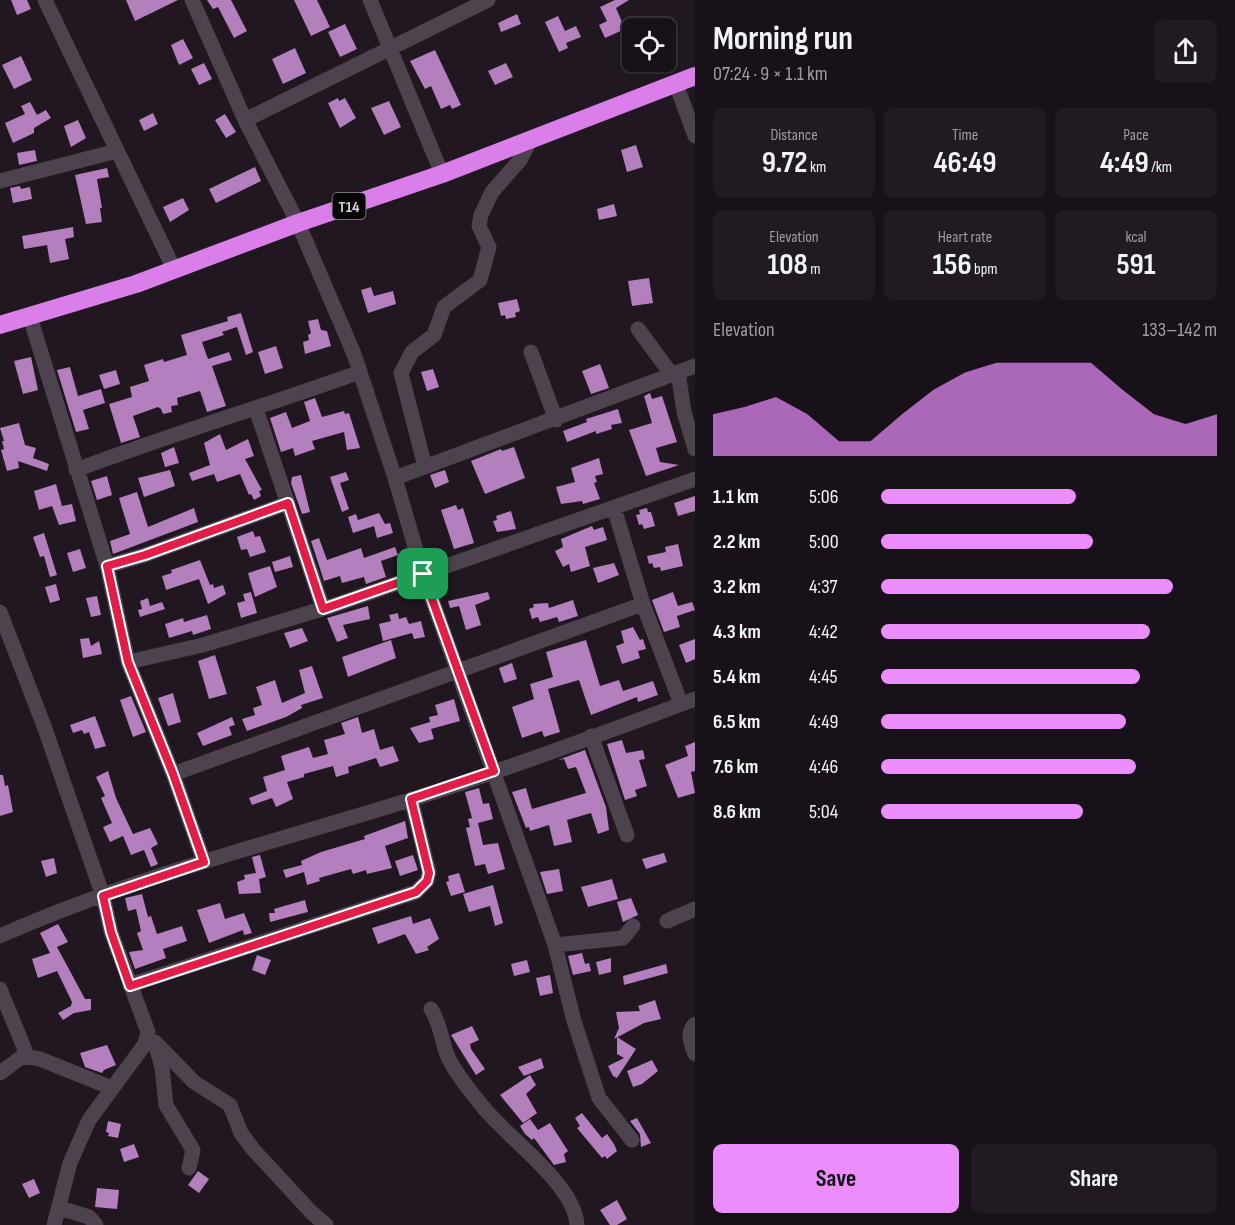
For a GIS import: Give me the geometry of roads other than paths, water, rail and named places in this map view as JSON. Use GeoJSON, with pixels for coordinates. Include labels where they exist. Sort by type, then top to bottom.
{"type":"FeatureCollection","features":[{"type":"Feature","properties":{"kind":"highway","name":"T14"},"geometry":{"type":"LineString","coordinates":[[0,325],[174,269],[298,223],[442,174],[695,76]]}},
{"type":"Feature","properties":{"kind":"street"},"geometry":{"type":"LineString","coordinates":[[45,0],[174,269]]}},
{"type":"Feature","properties":{"kind":"street"},"geometry":{"type":"LineString","coordinates":[[192,0],[245,120],[298,223],[360,372],[395,478],[423,574],[555,945],[574,1021],[599,1098],[632,1140]]}},
{"type":"Feature","properties":{"kind":"street"},"geometry":{"type":"LineString","coordinates":[[370,0],[392,46],[442,174]]}},
{"type":"Feature","properties":{"kind":"street"},"geometry":{"type":"LineString","coordinates":[[245,120],[488,0]]}},
{"type":"Feature","properties":{"kind":"street"},"geometry":{"type":"LineString","coordinates":[[676,84],[695,136]]}},
{"type":"Feature","properties":{"kind":"street"},"geometry":{"type":"LineString","coordinates":[[425,467],[401,373],[412,352],[434,335],[444,307],[480,280],[489,247],[479,226],[484,207],[492,192],[520,160],[530,141]]}},
{"type":"Feature","properties":{"kind":"street"},"geometry":{"type":"LineString","coordinates":[[0,181],[117,151]]}},
{"type":"Feature","properties":{"kind":"street"},"geometry":{"type":"LineString","coordinates":[[30,317],[107,566],[128,662],[173,774],[204,862]]}},
{"type":"Feature","properties":{"kind":"street"},"geometry":{"type":"LineString","coordinates":[[638,329],[675,373],[695,449]]}},
{"type":"Feature","properties":{"kind":"street"},"geometry":{"type":"LineString","coordinates":[[531,352],[556,420]]}},
{"type":"Feature","properties":{"kind":"street"},"geometry":{"type":"LineString","coordinates":[[395,478],[556,420],[695,366]]}},
{"type":"Feature","properties":{"kind":"street"},"geometry":{"type":"LineString","coordinates":[[76,470],[360,372]]}},
{"type":"Feature","properties":{"kind":"street"},"geometry":{"type":"LineString","coordinates":[[256,409],[323,609]]}},
{"type":"Feature","properties":{"kind":"street"},"geometry":{"type":"LineString","coordinates":[[128,662],[203,645],[323,609],[695,479]]}},
{"type":"Feature","properties":{"kind":"street"},"geometry":{"type":"LineString","coordinates":[[107,566],[145,555],[288,503]]}},
{"type":"Feature","properties":{"kind":"street"},"geometry":{"type":"LineString","coordinates":[[0,936],[45,916],[103,896],[204,862],[411,799],[688,702],[643,604],[614,508]]}},
{"type":"Feature","properties":{"kind":"street"},"geometry":{"type":"LineString","coordinates":[[173,774],[458,669],[643,604]]}},
{"type":"Feature","properties":{"kind":"street"},"geometry":{"type":"LineString","coordinates":[[0,612],[17,653],[103,896],[111,932],[130,986],[162,1067],[166,1105],[194,1150],[189,1168]]}},
{"type":"Feature","properties":{"kind":"street"},"geometry":{"type":"LineString","coordinates":[[591,736],[627,836]]}},
{"type":"Feature","properties":{"kind":"street"},"geometry":{"type":"LineString","coordinates":[[130,986],[416,892],[427,881],[429,873],[411,799]]}},
{"type":"Feature","properties":{"kind":"street"},"geometry":{"type":"LineString","coordinates":[[667,921],[695,909]]}},
{"type":"Feature","properties":{"kind":"street"},"geometry":{"type":"LineString","coordinates":[[555,945],[623,938],[633,926]]}},
{"type":"Feature","properties":{"kind":"street"},"geometry":{"type":"LineString","coordinates":[[0,989],[24,1043],[23,1056],[0,1074]]}},
{"type":"Feature","properties":{"kind":"street"},"geometry":{"type":"LineString","coordinates":[[431,1009],[440,1026],[451,1062],[497,1124],[563,1191],[576,1213],[578,1225]]}},
{"type":"Feature","properties":{"kind":"street"},"geometry":{"type":"LineString","coordinates":[[695,1024],[690,1030],[690,1038],[695,1054]]}},
{"type":"Feature","properties":{"kind":"street"},"geometry":{"type":"LineString","coordinates":[[54,1225],[70,1163],[89,1120],[151,1037]]}},
{"type":"Feature","properties":{"kind":"street"},"geometry":{"type":"LineString","coordinates":[[151,1037],[194,1082],[230,1105],[241,1133],[252,1148],[311,1212],[326,1225]]}},
{"type":"Feature","properties":{"kind":"street"},"geometry":{"type":"LineString","coordinates":[[23,1056],[40,1059],[112,1088]]}},
{"type":"Feature","properties":{"kind":"street"},"geometry":{"type":"LineString","coordinates":[[60,1208],[89,1216],[96,1225]]}}]}
